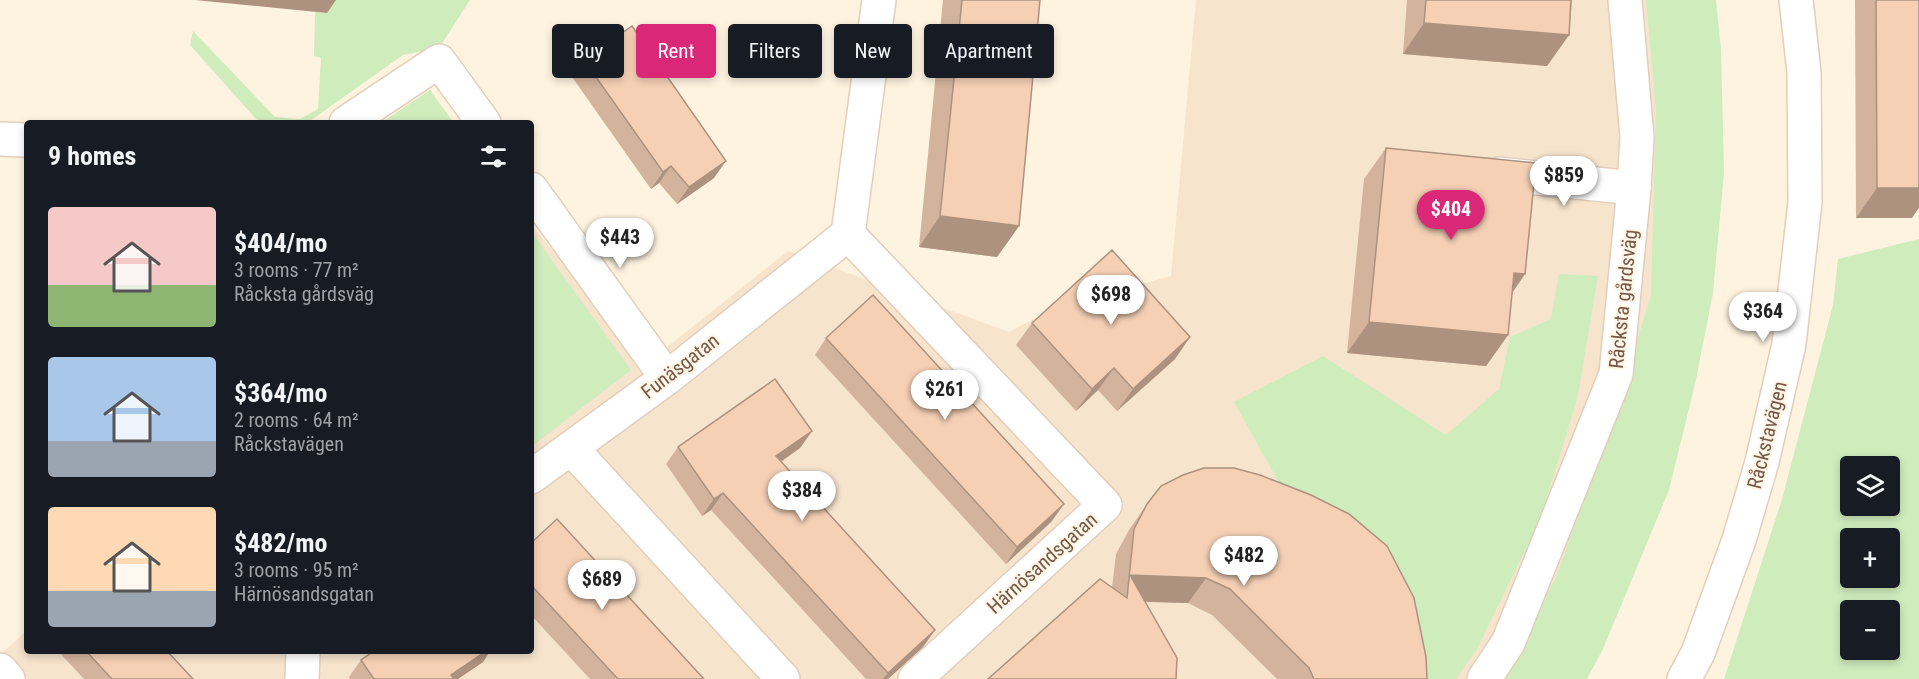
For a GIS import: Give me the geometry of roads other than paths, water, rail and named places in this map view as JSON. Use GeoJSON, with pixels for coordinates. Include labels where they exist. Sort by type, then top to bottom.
{"type":"FeatureCollection","features":[{"type":"Feature","properties":{"kind":"street"},"geometry":{"type":"LineString","coordinates":[[848,234],[879,0]]}},
{"type":"Feature","properties":{"kind":"street","name":"Råcksta gårdsväg"},"geometry":{"type":"LineString","coordinates":[[1484,679],[1508,643],[1616,374],[1637,137],[1625,0]]}},
{"type":"Feature","properties":{"kind":"street","name":"Råckstavägen"},"geometry":{"type":"LineString","coordinates":[[1684,679],[1698,653],[1739,540],[1762,462],[1789,344],[1805,202],[1804,72],[1796,0]]}},
{"type":"Feature","properties":{"kind":"street"},"geometry":{"type":"LineString","coordinates":[[350,120],[439,61],[482,120]]}},
{"type":"Feature","properties":{"kind":"street"},"geometry":{"type":"LineString","coordinates":[[0,139],[24,140]]}},
{"type":"Feature","properties":{"kind":"street"},"geometry":{"type":"LineString","coordinates":[[1499,174],[1634,188]]}},
{"type":"Feature","properties":{"kind":"street"},"geometry":{"type":"LineString","coordinates":[[534,193],[667,378]]}},
{"type":"Feature","properties":{"kind":"street","name":"Funäsgatan"},"geometry":{"type":"LineString","coordinates":[[534,475],[667,378],[848,234]]}},
{"type":"Feature","properties":{"kind":"street","name":"Härnösandsgatan"},"geometry":{"type":"LineString","coordinates":[[848,234],[1106,505],[915,679]]}},
{"type":"Feature","properties":{"kind":"street"},"geometry":{"type":"LineString","coordinates":[[572,448],[783,679]]}},
{"type":"Feature","properties":{"kind":"street"},"geometry":{"type":"LineString","coordinates":[[302,679],[303,654]]}},
{"type":"Feature","properties":{"kind":"street"},"geometry":{"type":"LineString","coordinates":[[0,670],[8,679]]}}]}
